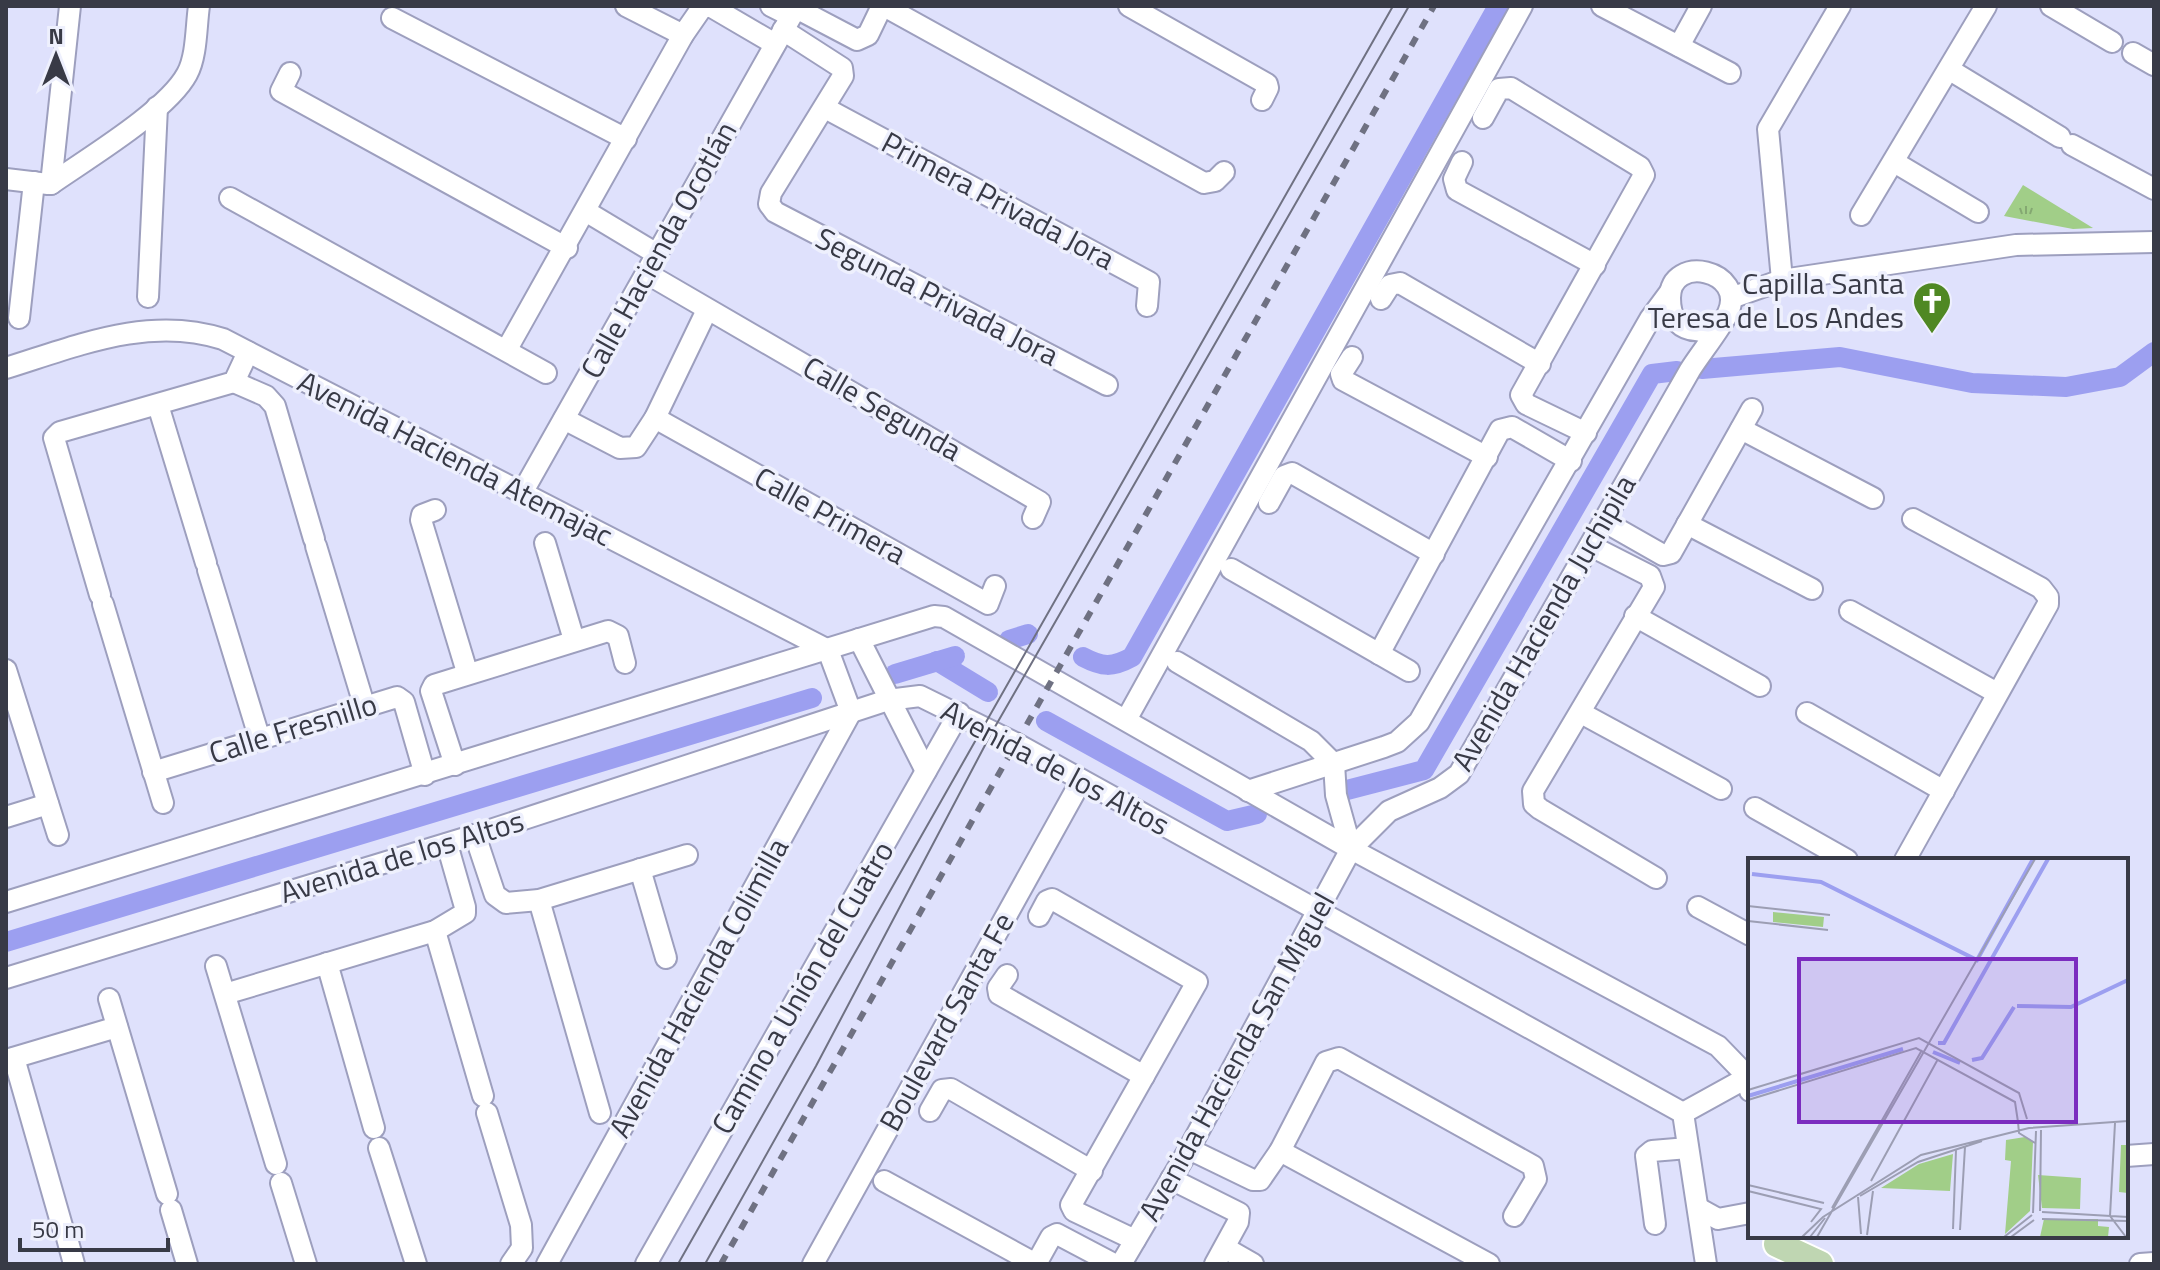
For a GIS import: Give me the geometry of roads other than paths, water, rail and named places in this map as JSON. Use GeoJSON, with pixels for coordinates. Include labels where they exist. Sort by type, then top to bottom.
{"type":"FeatureCollection","features":[{"type":"Feature","properties":{"kind":"main road"},"geometry":{"type":"LineString","coordinates":[[1778,1248],[1820,1264]]}},
{"type":"Feature","properties":{"kind":"street"},"geometry":{"type":"LineString","coordinates":[[19,318],[70,6]]}},
{"type":"Feature","properties":{"kind":"street"},"geometry":{"type":"LineString","coordinates":[[6,179],[43,183],[157,107],[189,71],[199,6]]}},
{"type":"Feature","properties":{"kind":"street"},"geometry":{"type":"LineString","coordinates":[[626,6],[683,35]]}},
{"type":"Feature","properties":{"kind":"street"},"geometry":{"type":"LineString","coordinates":[[507,349],[567,248],[683,35],[701,9],[709,6],[788,21],[857,40],[868,35],[883,6],[1204,183],[1215,181],[1224,172]]}},
{"type":"Feature","properties":{"kind":"street"},"geometry":{"type":"LineString","coordinates":[[771,6],[842,68],[843,78],[825,108]]}},
{"type":"Feature","properties":{"kind":"street"},"geometry":{"type":"LineString","coordinates":[[1129,6],[1267,84],[1268,91],[1262,100]]}},
{"type":"Feature","properties":{"kind":"street"},"geometry":{"type":"LineString","coordinates":[[1126,720],[1522,6]]}},
{"type":"Feature","properties":{"kind":"street"},"geometry":{"type":"LineString","coordinates":[[1602,6],[1730,73]]}},
{"type":"Feature","properties":{"kind":"street"},"geometry":{"type":"LineString","coordinates":[[1679,46],[1701,6]]}},
{"type":"Feature","properties":{"kind":"street"},"geometry":{"type":"LineString","coordinates":[[1782,280],[1768,129],[1840,6]]}},
{"type":"Feature","properties":{"kind":"street"},"geometry":{"type":"LineString","coordinates":[[1861,215],[1986,6]]}},
{"type":"Feature","properties":{"kind":"street"},"geometry":{"type":"LineString","coordinates":[[2051,6],[2112,42]]}},
{"type":"Feature","properties":{"kind":"street"},"geometry":{"type":"LineString","coordinates":[[392,18],[626,139]]}},
{"type":"Feature","properties":{"kind":"street","name":"Calle Hacienda Ocotlán"},"geometry":{"type":"LineString","coordinates":[[522,493],[788,21]]}},
{"type":"Feature","properties":{"kind":"street"},"geometry":{"type":"LineString","coordinates":[[2133,53],[2154,65]]}},
{"type":"Feature","properties":{"kind":"street"},"geometry":{"type":"LineString","coordinates":[[1950,70],[2066,141],[2154,189]]}},
{"type":"Feature","properties":{"kind":"street"},"geometry":{"type":"LineString","coordinates":[[290,73],[281,91],[567,248]]}},
{"type":"Feature","properties":{"kind":"street"},"geometry":{"type":"LineString","coordinates":[[1483,118],[1499,89],[1511,88],[1640,167],[1644,175],[1521,399],[1586,433]]}},
{"type":"Feature","properties":{"kind":"street"},"geometry":{"type":"LineString","coordinates":[[148,297],[157,107]]}},
{"type":"Feature","properties":{"kind":"street","name":"Segunda Privada Jora"},"geometry":{"type":"LineString","coordinates":[[825,108],[771,193],[769,204],[784,218],[1107,385]]}},
{"type":"Feature","properties":{"kind":"street","name":"Primera Privada Jora"},"geometry":{"type":"LineString","coordinates":[[825,108],[1149,282],[1147,306]]}},
{"type":"Feature","properties":{"kind":"street"},"geometry":{"type":"LineString","coordinates":[[1462,162],[1454,179],[1457,190],[1595,265]]}},
{"type":"Feature","properties":{"kind":"street"},"geometry":{"type":"LineString","coordinates":[[1894,162],[1978,212]]}},
{"type":"Feature","properties":{"kind":"street"},"geometry":{"type":"LineString","coordinates":[[230,198],[546,373]]}},
{"type":"Feature","properties":{"kind":"street"},"geometry":{"type":"LineString","coordinates":[[587,212],[657,254]]}},
{"type":"Feature","properties":{"kind":"street"},"geometry":{"type":"LineString","coordinates":[[1731,298],[1782,280],[2016,245],[2154,242]]}},
{"type":"Feature","properties":{"kind":"street"},"geometry":{"type":"LineString","coordinates":[[1704,270],[1719,276],[1731,298],[1728,313],[1718,326],[1702,331],[1688,329],[1677,322],[1670,309],[1670,292],[1676,280],[1689,272],[1704,270]]}},
{"type":"Feature","properties":{"kind":"street"},"geometry":{"type":"LineString","coordinates":[[564,419],[625,450],[636,447],[655,418],[707,310],[646,273]]}},
{"type":"Feature","properties":{"kind":"street"},"geometry":{"type":"LineString","coordinates":[[1381,299],[1390,285],[1400,283],[1540,364]]}},
{"type":"Feature","properties":{"kind":"street","name":"Avenida Hacienda Juchipila"},"geometry":{"type":"LineString","coordinates":[[1248,791],[1397,742],[1419,722],[1650,319],[1670,292]]}},
{"type":"Feature","properties":{"kind":"street","name":"Calle Segunda"},"geometry":{"type":"LineString","coordinates":[[707,310],[1040,502],[1033,518]]}},
{"type":"Feature","properties":{"kind":"street","name":"Avenida Hacienda Juchipila"},"geometry":{"type":"LineString","coordinates":[[1351,849],[1389,811],[1440,788],[1459,774],[1718,326]]}},
{"type":"Feature","properties":{"kind":"street","name":"Avenida Hacienda Atemajac"},"geometry":{"type":"LineString","coordinates":[[6,368],[107,337],[167,328],[195,330],[248,352],[828,650]]}},
{"type":"Feature","properties":{"kind":"street"},"geometry":{"type":"LineString","coordinates":[[234,382],[248,352]]}},
{"type":"Feature","properties":{"kind":"street"},"geometry":{"type":"LineString","coordinates":[[1352,357],[1341,374],[1343,380],[1487,457]]}},
{"type":"Feature","properties":{"kind":"street"},"geometry":{"type":"LineString","coordinates":[[163,803],[54,438],[60,432],[234,382],[266,396],[275,406],[365,708]]}},
{"type":"Feature","properties":{"kind":"street"},"geometry":{"type":"LineString","coordinates":[[158,405],[260,740]]}},
{"type":"Feature","properties":{"kind":"street"},"geometry":{"type":"LineString","coordinates":[[1605,522],[1668,555],[1752,409]]}},
{"type":"Feature","properties":{"kind":"street","name":"Calle Primera"},"geometry":{"type":"LineString","coordinates":[[655,418],[988,604],[995,586]]}},
{"type":"Feature","properties":{"kind":"street"},"geometry":{"type":"LineString","coordinates":[[1379,654],[1500,430],[1512,427],[1571,461]]}},
{"type":"Feature","properties":{"kind":"street"},"geometry":{"type":"LineString","coordinates":[[1741,429],[1873,498]]}},
{"type":"Feature","properties":{"kind":"street"},"geometry":{"type":"LineString","coordinates":[[1269,503],[1284,476],[1292,473],[1434,554]]}},
{"type":"Feature","properties":{"kind":"street"},"geometry":{"type":"LineString","coordinates":[[435,510],[422,515],[421,520],[467,672]]}},
{"type":"Feature","properties":{"kind":"street"},"geometry":{"type":"LineString","coordinates":[[1906,858],[2048,604],[2048,597],[2041,588],[1913,519]]}},
{"type":"Feature","properties":{"kind":"street"},"geometry":{"type":"LineString","coordinates":[[1687,524],[1812,589]]}},
{"type":"Feature","properties":{"kind":"street"},"geometry":{"type":"LineString","coordinates":[[545,543],[574,640]]}},
{"type":"Feature","properties":{"kind":"street"},"geometry":{"type":"LineString","coordinates":[[1591,546],[1653,579],[1652,591],[1533,791],[1534,804],[1656,878]]}},
{"type":"Feature","properties":{"kind":"street"},"geometry":{"type":"LineString","coordinates":[[1231,569],[1409,671]]}},
{"type":"Feature","properties":{"kind":"street"},"geometry":{"type":"LineString","coordinates":[[1850,611],[1997,693]]}},
{"type":"Feature","properties":{"kind":"street"},"geometry":{"type":"LineString","coordinates":[[1635,616],[1760,686]]}},
{"type":"Feature","properties":{"kind":"street"},"geometry":{"type":"LineString","coordinates":[[6,902],[828,650],[922,617],[944,617],[1351,849],[1718,1046],[1748,1080]]}},
{"type":"Feature","properties":{"kind":"street"},"geometry":{"type":"LineString","coordinates":[[455,765],[431,688],[467,672],[574,640],[615,632],[625,663]]}},
{"type":"Feature","properties":{"kind":"street"},"geometry":{"type":"LineString","coordinates":[[859,639],[926,771]]}},
{"type":"Feature","properties":{"kind":"street"},"geometry":{"type":"LineString","coordinates":[[828,650],[851,712]]}},
{"type":"Feature","properties":{"kind":"street"},"geometry":{"type":"LineString","coordinates":[[1177,662],[1311,741],[1334,764],[1336,795],[1351,849]]}},
{"type":"Feature","properties":{"kind":"street"},"geometry":{"type":"LineString","coordinates":[[6,670],[58,835]]}},
{"type":"Feature","properties":{"kind":"street","name":"Avenida de los Altos"},"geometry":{"type":"LineString","coordinates":[[6,978],[447,844],[888,700],[920,696],[959,713],[1683,1113]]}},
{"type":"Feature","properties":{"kind":"street","name":"Calle Fresnillo"},"geometry":{"type":"LineString","coordinates":[[153,772],[401,698],[425,775]]}},
{"type":"Feature","properties":{"kind":"street","name":"Avenida Hacienda Colimilla"},"geometry":{"type":"LineString","coordinates":[[547,1264],[851,712]]}},
{"type":"Feature","properties":{"kind":"street","name":"Camino a Unión del Cuatro"},"geometry":{"type":"LineString","coordinates":[[646,1264],[959,713]]}},
{"type":"Feature","properties":{"kind":"street"},"geometry":{"type":"LineString","coordinates":[[1581,713],[1721,789]]}},
{"type":"Feature","properties":{"kind":"street"},"geometry":{"type":"LineString","coordinates":[[1807,713],[1944,791]]}},
{"type":"Feature","properties":{"kind":"street","name":"Boulevard Santa Fe"},"geometry":{"type":"LineString","coordinates":[[813,1264],[1081,781]]}},
{"type":"Feature","properties":{"kind":"street"},"geometry":{"type":"LineString","coordinates":[[6,817],[48,804]]}},
{"type":"Feature","properties":{"kind":"street"},"geometry":{"type":"LineString","coordinates":[[1755,808],[1843,858]]}},
{"type":"Feature","properties":{"kind":"street"},"geometry":{"type":"LineString","coordinates":[[475,835],[497,899],[511,903],[539,900],[687,855]]}},
{"type":"Feature","properties":{"kind":"street"},"geometry":{"type":"LineString","coordinates":[[225,994],[435,931],[465,913],[447,844]]}},
{"type":"Feature","properties":{"kind":"street","name":"Avenida Hacienda San Miguel"},"geometry":{"type":"LineString","coordinates":[[1121,1264],[1189,1149],[1351,849]]}},
{"type":"Feature","properties":{"kind":"street"},"geometry":{"type":"LineString","coordinates":[[640,869],[666,958]]}},
{"type":"Feature","properties":{"kind":"street"},"geometry":{"type":"LineString","coordinates":[[1039,916],[1052,899],[1197,982],[1072,1203],[1072,1210],[1135,1240]]}},
{"type":"Feature","properties":{"kind":"street"},"geometry":{"type":"LineString","coordinates":[[539,900],[600,1113]]}},
{"type":"Feature","properties":{"kind":"street"},"geometry":{"type":"LineString","coordinates":[[1698,907],[1748,934]]}},
{"type":"Feature","properties":{"kind":"street"},"geometry":{"type":"LineString","coordinates":[[435,931],[523,1237],[520,1252],[511,1264]]}},
{"type":"Feature","properties":{"kind":"street"},"geometry":{"type":"LineString","coordinates":[[327,963],[416,1264]]}},
{"type":"Feature","properties":{"kind":"street"},"geometry":{"type":"LineString","coordinates":[[216,966],[306,1264]]}},
{"type":"Feature","properties":{"kind":"street"},"geometry":{"type":"LineString","coordinates":[[1007,975],[998,988],[999,994],[1144,1076]]}},
{"type":"Feature","properties":{"kind":"street"},"geometry":{"type":"LineString","coordinates":[[109,999],[187,1264]]}},
{"type":"Feature","properties":{"kind":"street"},"geometry":{"type":"LineString","coordinates":[[74,1264],[10,1059],[117,1027]]}},
{"type":"Feature","properties":{"kind":"street"},"geometry":{"type":"LineString","coordinates":[[1189,1149],[1255,1181],[1262,1179],[1330,1059],[1339,1058],[1533,1166],[1536,1179],[1514,1216]]}},
{"type":"Feature","properties":{"kind":"street"},"geometry":{"type":"LineString","coordinates":[[1706,1264],[1683,1113],[1748,1081]]}},
{"type":"Feature","properties":{"kind":"street"},"geometry":{"type":"LineString","coordinates":[[930,1111],[942,1090],[951,1089],[1092,1171]]}},
{"type":"Feature","properties":{"kind":"street"},"geometry":{"type":"LineString","coordinates":[[1655,1224],[1646,1156],[1652,1151],[1688,1148]]}},
{"type":"Feature","properties":{"kind":"street"},"geometry":{"type":"LineString","coordinates":[[1280,1151],[1489,1264]]}},
{"type":"Feature","properties":{"kind":"street"},"geometry":{"type":"LineString","coordinates":[[2128,1156],[2154,1154]]}},
{"type":"Feature","properties":{"kind":"street"},"geometry":{"type":"LineString","coordinates":[[1171,1179],[1237,1211],[1239,1215],[1220,1256],[1253,1264]]}},
{"type":"Feature","properties":{"kind":"street"},"geometry":{"type":"LineString","coordinates":[[884,1181],[1036,1264],[1051,1237],[1061,1234],[1114,1264]]}},
{"type":"Feature","properties":{"kind":"street"},"geometry":{"type":"LineString","coordinates":[[1698,1208],[1718,1219],[1748,1213]]}},
{"type":"Feature","properties":{"kind":"street"},"geometry":{"type":"LineString","coordinates":[[2140,1264],[2154,1263]]}},
{"type":"Feature","properties":{"kind":"waterway"},"geometry":{"type":"LineString","coordinates":[[1083,657],[1107,665],[1132,657],[1498,6]]}},
{"type":"Feature","properties":{"kind":"waterway"},"geometry":{"type":"LineString","coordinates":[[1702,369],[1840,357],[1972,383],[2066,387],[2120,377],[2154,352]]}},
{"type":"Feature","properties":{"kind":"waterway"},"geometry":{"type":"LineString","coordinates":[[1347,790],[1424,770],[1652,374],[1677,371]]}},
{"type":"Feature","properties":{"kind":"waterway"},"geometry":{"type":"LineString","coordinates":[[1009,640],[1028,634]]}},
{"type":"Feature","properties":{"kind":"waterway"},"geometry":{"type":"LineString","coordinates":[[895,674],[955,656]]}},
{"type":"Feature","properties":{"kind":"waterway"},"geometry":{"type":"LineString","coordinates":[[937,661],[988,692]]}},
{"type":"Feature","properties":{"kind":"waterway"},"geometry":{"type":"LineString","coordinates":[[6,942],[812,698]]}},
{"type":"Feature","properties":{"kind":"waterway"},"geometry":{"type":"LineString","coordinates":[[1046,721],[1227,821],[1257,814]]}},
{"type":"Feature","properties":{"kind":"tram line"},"geometry":{"type":"LineString","coordinates":[[678,1264],[1393,6]]}},
{"type":"Feature","properties":{"kind":"tram line"},"geometry":{"type":"LineString","coordinates":[[705,1264],[816,1066],[992,732],[1409,6]]}},
{"type":"Feature","properties":{"kind":"railway"},"geometry":{"type":"LineString","coordinates":[[721,1264],[1434,6]]}},
{"type":"Feature","properties":{"kind":"place","name":"Capilla Santa Teresa de Los Andes"},"geometry":{"type":"Point","coordinates":[1932,335]}}]}
